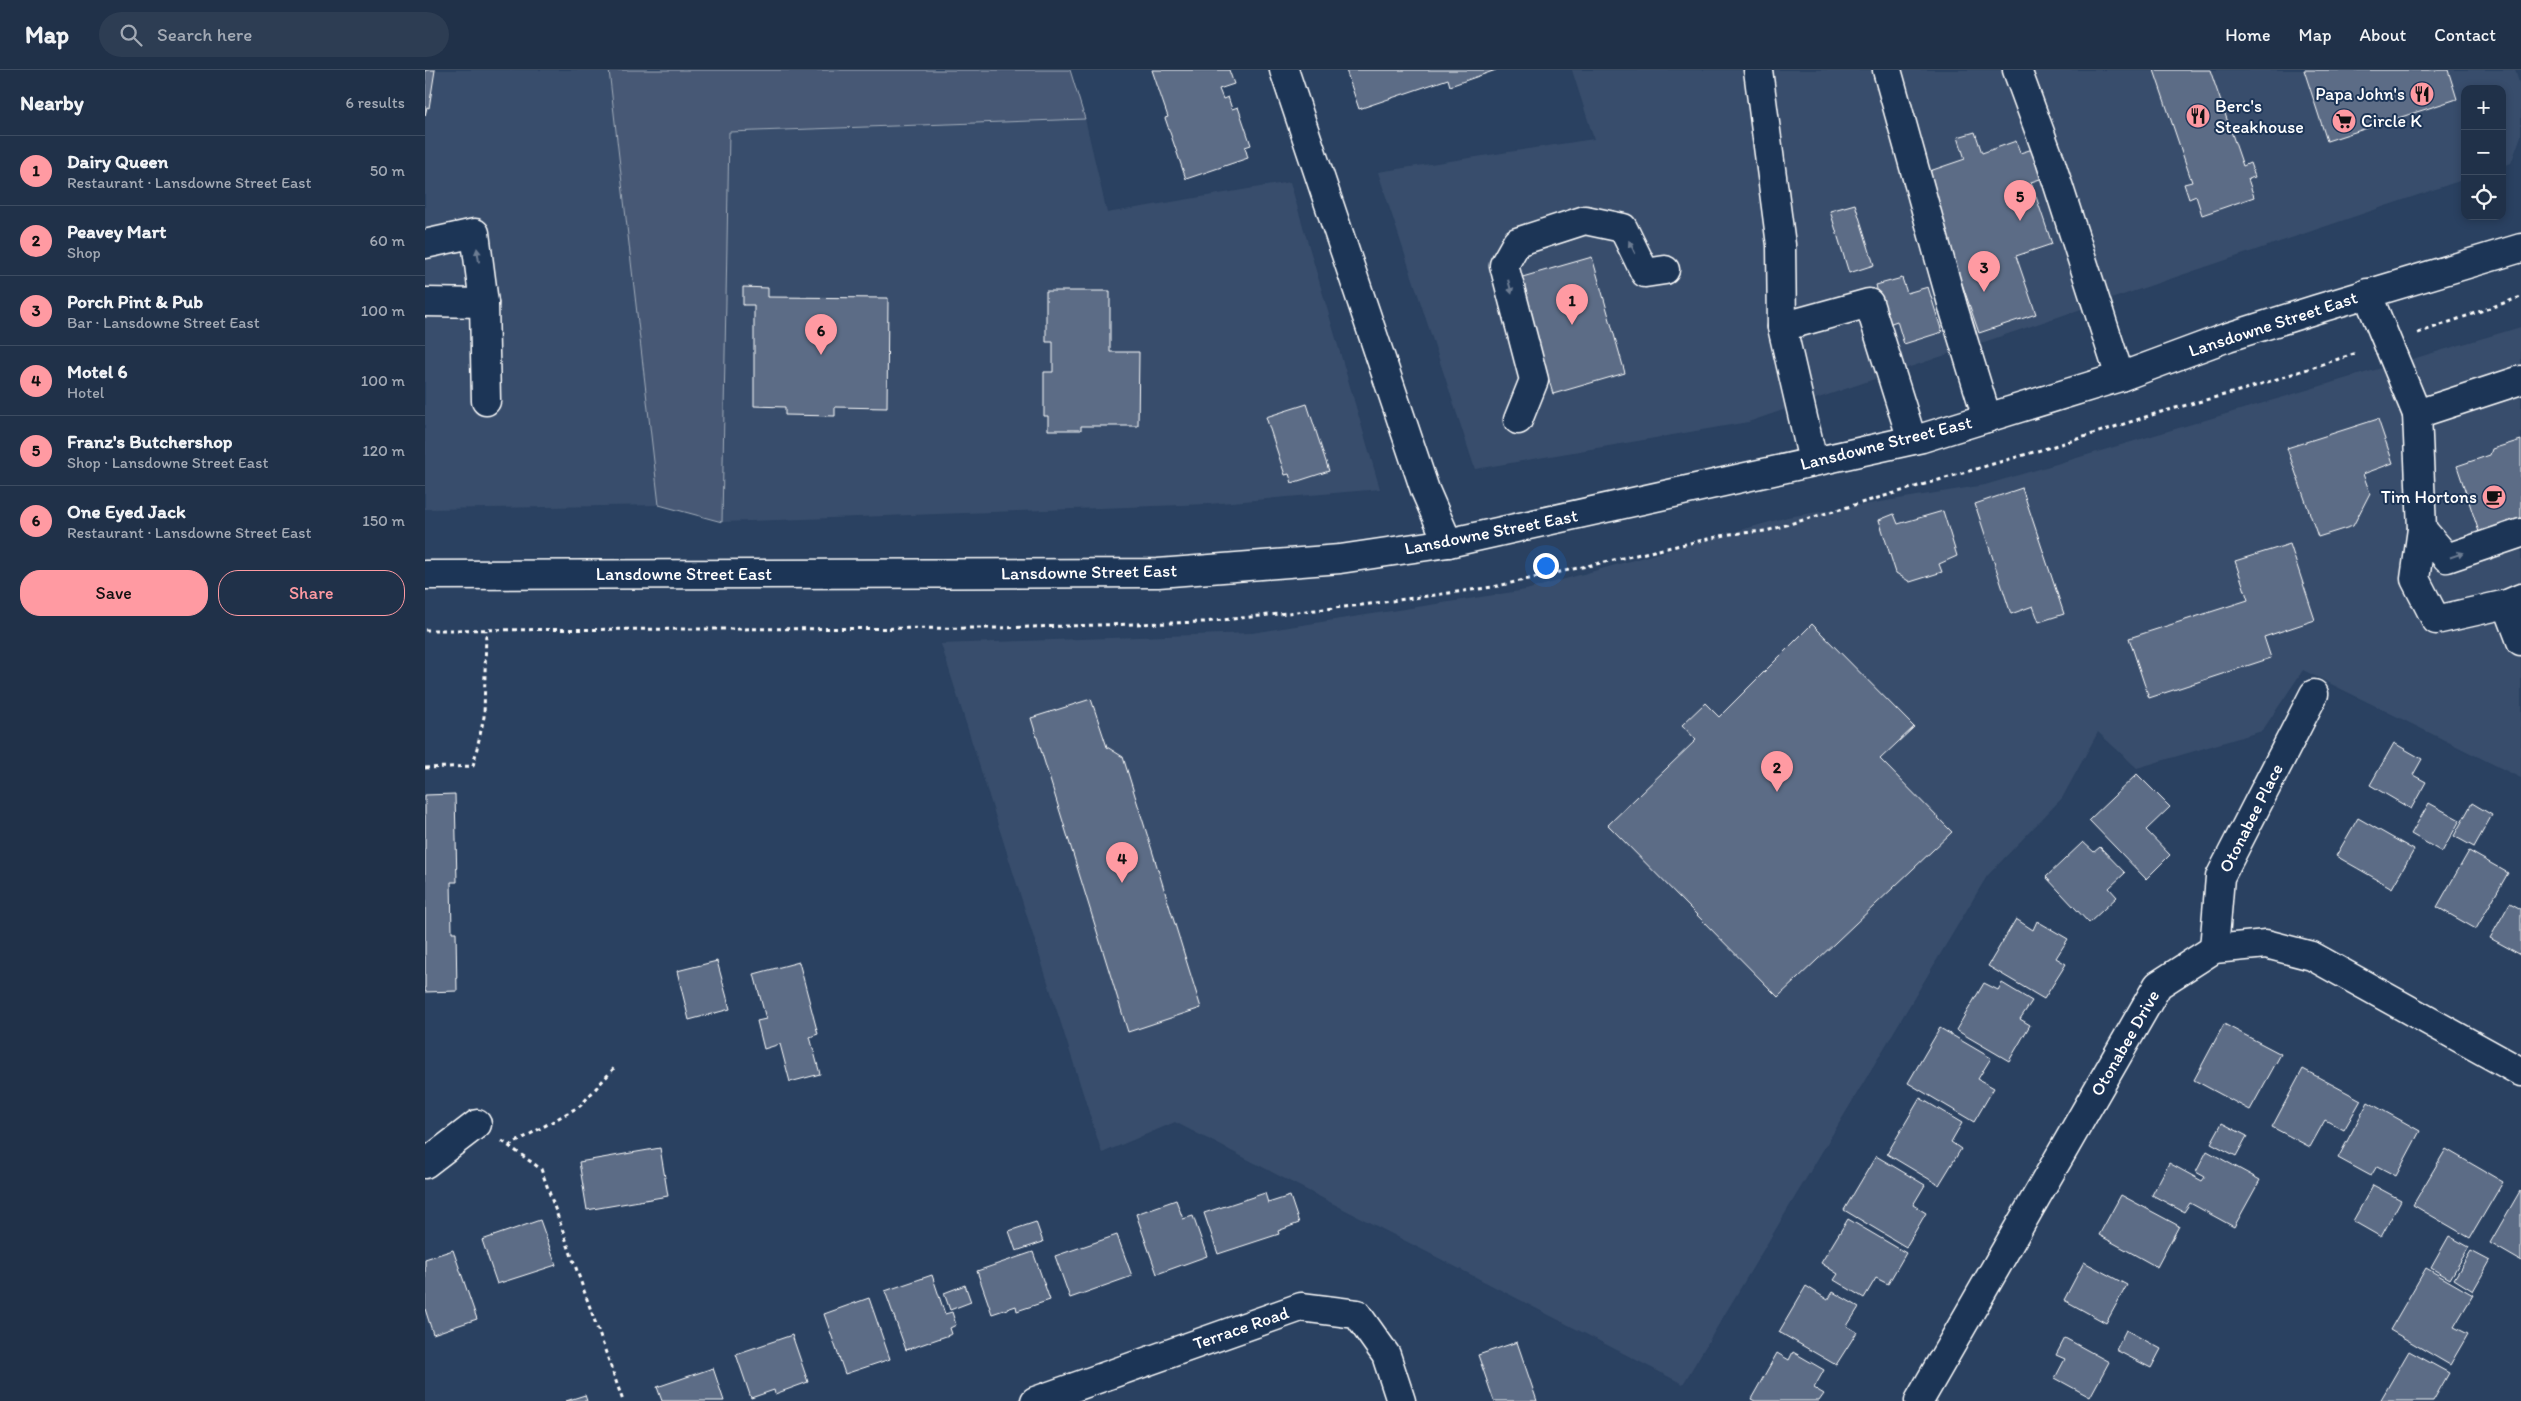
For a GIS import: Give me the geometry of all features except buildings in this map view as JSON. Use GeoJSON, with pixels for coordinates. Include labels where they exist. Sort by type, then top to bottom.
{"type":"FeatureCollection","features":[{"type":"Feature","properties":{"kind":"main road"},"geometry":{"type":"LineString","coordinates":[[1284,70],[1425,490],[1448,543]]}},
{"type":"Feature","properties":{"kind":"main road"},"geometry":{"type":"LineString","coordinates":[[1758,70],[1781,246],[1782,327],[1813,461]]}},
{"type":"Feature","properties":{"kind":"main road"},"geometry":{"type":"LineString","coordinates":[[1887,70],[1953,307],[1987,418]]}},
{"type":"Feature","properties":{"kind":"main road"},"geometry":{"type":"LineString","coordinates":[[2017,70],[2050,160],[2120,377]]}},
{"type":"Feature","properties":{"kind":"main road"},"geometry":{"type":"LineString","coordinates":[[1518,420],[1534,380],[1504,265],[1517,242],[1585,220],[1623,228],[1645,273],[1665,270]]}},
{"type":"Feature","properties":{"kind":"main road"},"geometry":{"type":"LineString","coordinates":[[425,244],[475,233],[484,303],[486,402]]}},
{"type":"Feature","properties":{"kind":"main road","name":"Lansdowne Street East"},"geometry":{"type":"LineString","coordinates":[[425,575],[1158,573],[1340,559],[1448,543],[1912,440],[2120,377],[2228,337],[2367,293],[2521,248]]}},
{"type":"Feature","properties":{"kind":"main road"},"geometry":{"type":"LineString","coordinates":[[2367,293],[2417,414],[2422,529],[2415,579],[2436,620],[2514,601],[2521,640]]}},
{"type":"Feature","properties":{"kind":"main road"},"geometry":{"type":"LineString","coordinates":[[425,302],[484,303]]}},
{"type":"Feature","properties":{"kind":"main road"},"geometry":{"type":"LineString","coordinates":[[1782,327],[1869,304],[1912,440]]}},
{"type":"Feature","properties":{"kind":"main road"},"geometry":{"type":"LineString","coordinates":[[2417,414],[2521,380]]}},
{"type":"Feature","properties":{"kind":"main road"},"geometry":{"type":"LineString","coordinates":[[2422,529],[2447,558],[2521,533]]}},
{"type":"Feature","properties":{"kind":"main road","name":"Otonabee Place"},"geometry":{"type":"LineString","coordinates":[[2214,949],[2220,877],[2314,694]]}},
{"type":"Feature","properties":{"kind":"main road","name":"Otonabee Drive"},"geometry":{"type":"LineString","coordinates":[[1919,1401],[2158,985],[2214,949],[2266,944],[2313,956],[2521,1072]]}},
{"type":"Feature","properties":{"kind":"main road"},"geometry":{"type":"LineString","coordinates":[[425,1164],[477,1124]]}},
{"type":"Feature","properties":{"kind":"main road","name":"Terrace Road"},"geometry":{"type":"LineString","coordinates":[[1035,1401],[1301,1307],[1357,1314],[1385,1355],[1401,1401]]}},
{"type":"Feature","properties":{"kind":"path"},"geometry":{"type":"LineString","coordinates":[[1835,511],[2071,441],[2161,412],[2246,389],[2521,297]]}},
{"type":"Feature","properties":{"kind":"path"},"geometry":{"type":"LineString","coordinates":[[425,768],[473,766],[484,717],[486,630]]}},
{"type":"Feature","properties":{"kind":"path"},"geometry":{"type":"LineString","coordinates":[[509,1146],[580,1106],[616,1066]]}},
{"type":"Feature","properties":{"kind":"path"},"geometry":{"type":"LineString","coordinates":[[477,1124],[541,1170],[623,1401]]}},
{"type":"Feature","properties":{"kind":"shaded area"},"geometry":{"type":"Polygon","coordinates":[[[425,70],[609,70],[659,505],[425,509],[425,70]]]}},
{"type":"Feature","properties":{"kind":"shaded area"},"geometry":{"type":"Polygon","coordinates":[[[609,70],[1070,70],[1085,119],[729,132],[722,522],[659,505],[609,70]]]}},
{"type":"Feature","properties":{"kind":"shaded area"},"geometry":{"type":"Polygon","coordinates":[[[1572,70],[2515,70],[2521,89],[2521,136],[2511,163],[2506,165],[2506,85],[2461,85],[2461,180],[1748,422],[1475,469],[1378,172],[1594,139],[1572,70]]]}},
{"type":"Feature","properties":{"kind":"shaded area"},"geometry":{"type":"Polygon","coordinates":[[[1085,119],[1107,213],[1290,182],[1380,489],[1208,504],[722,522],[729,132],[1085,119]]]}},
{"type":"Feature","properties":{"kind":"shaded area"},"geometry":{"type":"Polygon","coordinates":[[[2521,327],[2521,778],[2303,670],[2262,731],[2137,768],[2098,732],[2062,798],[1987,876],[1683,1384],[1175,1122],[1102,1153],[941,644],[1252,633],[1526,590],[1788,517],[1985,485],[2521,327]]]}},
{"type":"Feature","properties":{"kind":"place","name":"Papa John's"},"geometry":{"type":"Point","coordinates":[2422,94]}},
{"type":"Feature","properties":{"kind":"place","name":"Berc's Steakhouse"},"geometry":{"type":"Point","coordinates":[2198,116]}},
{"type":"Feature","properties":{"kind":"place","name":"Circle K"},"geometry":{"type":"Point","coordinates":[2344,121]}},
{"type":"Feature","properties":{"kind":"place","name":"Franz's Butchershop"},"geometry":{"type":"Point","coordinates":[2020,221]}},
{"type":"Feature","properties":{"kind":"place","name":"Porch Pint & Pub"},"geometry":{"type":"Point","coordinates":[1984,292]}},
{"type":"Feature","properties":{"kind":"place","name":"Dairy Queen"},"geometry":{"type":"Point","coordinates":[1572,325]}},
{"type":"Feature","properties":{"kind":"place","name":"One Eyed Jack"},"geometry":{"type":"Point","coordinates":[821,355]}},
{"type":"Feature","properties":{"kind":"place","name":"Tim Hortons"},"geometry":{"type":"Point","coordinates":[2494,497]}},
{"type":"Feature","properties":{"kind":"place","name":"Peavey Mart"},"geometry":{"type":"Point","coordinates":[1777,792]}},
{"type":"Feature","properties":{"kind":"place","name":"Motel 6"},"geometry":{"type":"Point","coordinates":[1122,883]}}]}
